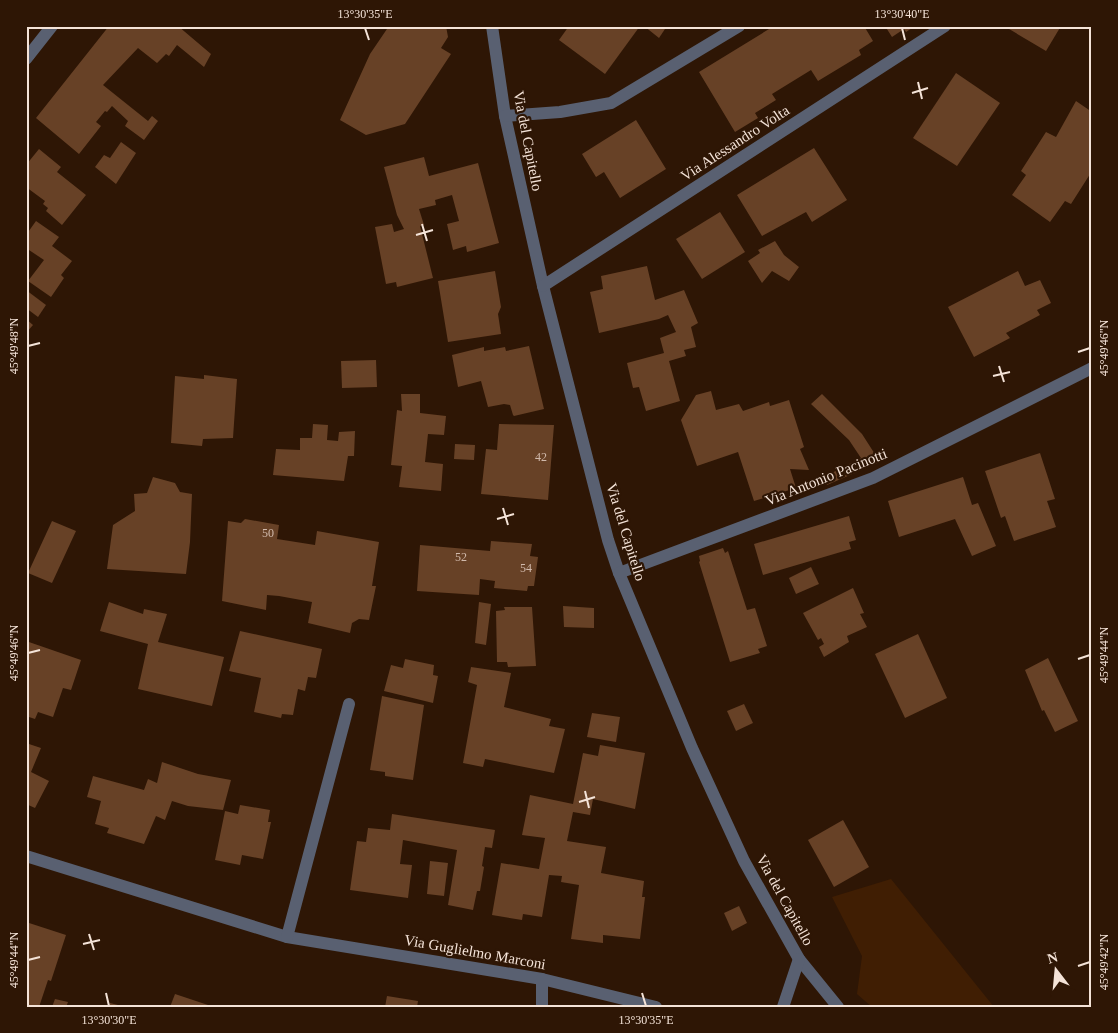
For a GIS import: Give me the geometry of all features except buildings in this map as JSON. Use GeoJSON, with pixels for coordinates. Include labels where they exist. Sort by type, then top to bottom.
{"type":"FeatureCollection","features":[{"type":"Feature","properties":{"kind":"street"},"geometry":{"type":"LineString","coordinates":[[27,55],[52,26]]}},
{"type":"Feature","properties":{"kind":"street","name":"Via del Capitello"},"geometry":{"type":"LineString","coordinates":[[492,26],[505,116],[543,286],[608,540],[619,573],[692,748],[744,861],[800,959],[838,1007]]}},
{"type":"Feature","properties":{"kind":"street"},"geometry":{"type":"LineString","coordinates":[[505,116],[560,112],[611,103],[739,26]]}},
{"type":"Feature","properties":{"kind":"street","name":"Via Alessandro Volta"},"geometry":{"type":"LineString","coordinates":[[543,286],[945,26]]}},
{"type":"Feature","properties":{"kind":"street","name":"Via Antonio Pacinotti"},"geometry":{"type":"LineString","coordinates":[[619,573],[873,478],[1092,368]]}},
{"type":"Feature","properties":{"kind":"street"},"geometry":{"type":"LineString","coordinates":[[287,937],[349,704]]}},
{"type":"Feature","properties":{"kind":"street","name":"Via Guglielmo Marconi"},"geometry":{"type":"LineString","coordinates":[[26,856],[287,937],[542,979],[656,1007]]}},
{"type":"Feature","properties":{"kind":"street"},"geometry":{"type":"LineString","coordinates":[[783,1007],[800,959]]}},
{"type":"Feature","properties":{"kind":"street"},"geometry":{"type":"LineString","coordinates":[[542,979],[542,1007]]}},
{"type":"Feature","properties":{"kind":"shaded area"},"geometry":{"type":"Polygon","coordinates":[[[891,879],[994,1007],[872,1007],[857,994],[862,956],[832,897],[891,879]]]}}]}
